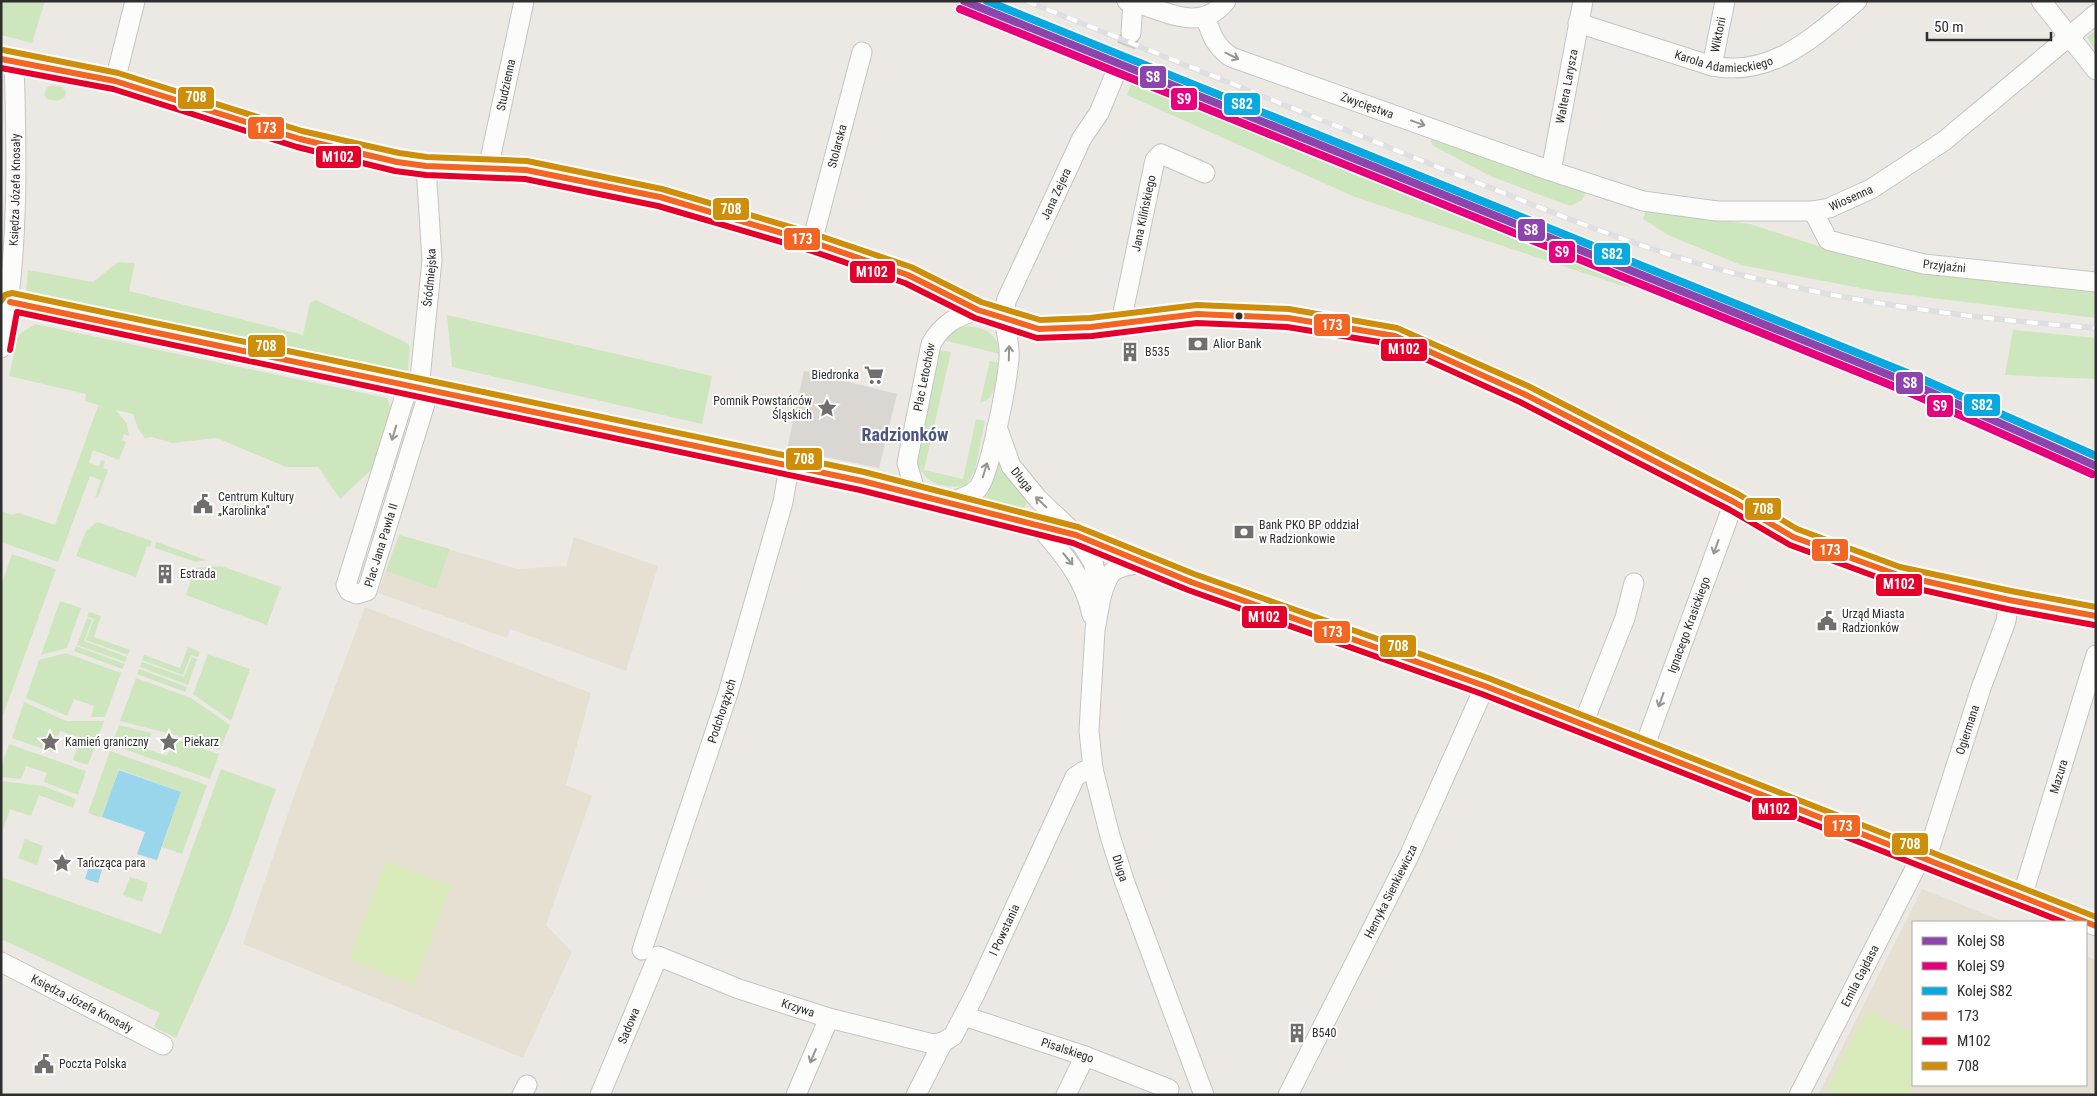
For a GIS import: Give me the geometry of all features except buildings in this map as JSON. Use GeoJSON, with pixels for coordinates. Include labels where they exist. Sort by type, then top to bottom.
{"type":"FeatureCollection","features":[{"type":"Feature","properties":{"kind":"street"},"geometry":{"type":"LineString","coordinates":[[116,81],[135,1]]}},
{"type":"Feature","properties":{"kind":"street","name":"Studzienna"},"geometry":{"type":"LineString","coordinates":[[488,169],[524,1]]}},
{"type":"Feature","properties":{"kind":"street"},"geometry":{"type":"LineString","coordinates":[[1131,33],[1131,2],[1170,15],[1206,18],[1226,1]]}},
{"type":"Feature","properties":{"kind":"street","name":"Waltera Larysza"},"geometry":{"type":"LineString","coordinates":[[1551,171],[1582,1]]}},
{"type":"Feature","properties":{"kind":"street","name":"Wiktorii"},"geometry":{"type":"LineString","coordinates":[[1712,66],[1725,1]]}},
{"type":"Feature","properties":{"kind":"street","name":"Karola Adamieckiego"},"geometry":{"type":"LineString","coordinates":[[1578,23],[1712,66],[1735,69],[1758,66],[1785,56],[1808,41],[1857,1]]}},
{"type":"Feature","properties":{"kind":"street"},"geometry":{"type":"LineString","coordinates":[[2041,1],[2096,70]]}},
{"type":"Feature","properties":{"kind":"street","name":"Wiosenna"},"geometry":{"type":"LineString","coordinates":[[1551,171],[1643,201],[1718,212],[1813,211],[1829,208],[1871,189],[1944,141],[2096,14]]}},
{"type":"Feature","properties":{"kind":"street","name":"Zwycięstwa"},"geometry":{"type":"LineString","coordinates":[[1206,18],[1219,49],[1231,57],[1551,171]]}},
{"type":"Feature","properties":{"kind":"street","name":"Stolarska"},"geometry":{"type":"LineString","coordinates":[[812,242],[862,52]]}},
{"type":"Feature","properties":{"kind":"street"},"geometry":{"type":"LineString","coordinates":[[8,60],[116,81],[300,139],[397,162],[426,166],[526,170],[660,197],[812,242],[908,276],[978,310],[1002,319],[1039,328],[1054,329],[1197,314],[1288,318],[1395,336],[1524,394],[1734,502],[1793,537],[1898,575],[2009,600],[2096,616]]}},
{"type":"Feature","properties":{"kind":"street","name":"Księdza Józefa Knosały"},"geometry":{"type":"LineString","coordinates":[[1,348],[10,302],[14,239],[8,60]]}},
{"type":"Feature","properties":{"kind":"street","name":"Jana Zejera"},"geometry":{"type":"LineString","coordinates":[[1002,319],[1006,298],[1082,138],[1099,114],[1116,72]]}},
{"type":"Feature","properties":{"kind":"street","name":"Jana Kilińskiego"},"geometry":{"type":"LineString","coordinates":[[1120,322],[1155,160],[1161,154],[1205,172]]}},
{"type":"Feature","properties":{"kind":"street","name":"Śródmiejska"},"geometry":{"type":"LineString","coordinates":[[418,389],[432,260],[426,166]]}},
{"type":"Feature","properties":{"kind":"street","name":"Przyjaźni"},"geometry":{"type":"LineString","coordinates":[[1813,211],[1828,240],[1839,243],[1924,264],[2096,282]]}},
{"type":"Feature","properties":{"kind":"street"},"geometry":{"type":"LineString","coordinates":[[10,302],[922,495],[1076,535],[1142,563],[1486,686],[2083,921]]}},
{"type":"Feature","properties":{"kind":"street","name":"Plac Letochów"},"geometry":{"type":"LineString","coordinates":[[922,495],[914,487],[907,464],[932,344],[938,331],[951,320],[978,310]]}},
{"type":"Feature","properties":{"kind":"street"},"geometry":{"type":"LineString","coordinates":[[952,502],[967,496],[978,488],[984,475],[997,427],[1009,359],[1009,344],[1002,319]]}},
{"type":"Feature","properties":{"kind":"street","name":"Plac Jana Pawła II"},"geometry":{"type":"LineString","coordinates":[[418,389],[367,591],[358,594],[349,591],[346,585],[418,389]]}},
{"type":"Feature","properties":{"kind":"street","name":"Długa"},"geometry":{"type":"LineString","coordinates":[[997,427],[1011,466],[1038,499],[1076,535],[1093,562],[1100,597],[1095,630],[1089,731],[1093,769],[1110,836],[1124,880],[1204,1095]]}},
{"type":"Feature","properties":{"kind":"street","name":"Podchorążych"},"geometry":{"type":"LineString","coordinates":[[650,953],[728,693],[783,502],[790,467]]}},
{"type":"Feature","properties":{"kind":"street","name":"Ignacego Krasickiego"},"geometry":{"type":"LineString","coordinates":[[1644,748],[1734,502]]}},
{"type":"Feature","properties":{"kind":"street","name":"Długa"},"geometry":{"type":"LineString","coordinates":[[1040,527],[1074,566],[1089,596],[1095,630]]}},
{"type":"Feature","properties":{"kind":"street"},"geometry":{"type":"LineString","coordinates":[[1100,597],[1107,576],[1117,568],[1142,563]]}},
{"type":"Feature","properties":{"kind":"street"},"geometry":{"type":"LineString","coordinates":[[1583,724],[1625,618],[1634,583]]}},
{"type":"Feature","properties":{"kind":"street","name":"Ogiermana"},"geometry":{"type":"LineString","coordinates":[[1921,857],[1930,847],[1981,688],[2006,621],[2009,600]]}},
{"type":"Feature","properties":{"kind":"street","name":"Mazura"},"geometry":{"type":"LineString","coordinates":[[2022,897],[2096,655]]}},
{"type":"Feature","properties":{"kind":"street","name":"Henryka Sienkiewicza"},"geometry":{"type":"LineString","coordinates":[[1288,1095],[1409,856],[1486,686]]}},
{"type":"Feature","properties":{"kind":"street","name":"I Powstania"},"geometry":{"type":"LineString","coordinates":[[916,1095],[943,1042],[954,1036],[964,1016],[1075,777],[1084,771],[1093,769]]}},
{"type":"Feature","properties":{"kind":"street","name":"Emila Gajdasa"},"geometry":{"type":"LineString","coordinates":[[1798,1095],[1921,857]]}},
{"type":"Feature","properties":{"kind":"street","name":"Krzywa"},"geometry":{"type":"LineString","coordinates":[[650,953],[740,989],[829,1018],[933,1044],[943,1042]]}},
{"type":"Feature","properties":{"kind":"street","name":"Sadowa"},"geometry":{"type":"LineString","coordinates":[[600,1095],[650,953]]}},
{"type":"Feature","properties":{"kind":"street","name":"Księdza Józefa Knosały"},"geometry":{"type":"LineString","coordinates":[[1,962],[163,1045]]}},
{"type":"Feature","properties":{"kind":"street","name":"Pisalskiego"},"geometry":{"type":"LineString","coordinates":[[964,1016],[1086,1056],[1169,1089]]}},
{"type":"Feature","properties":{"kind":"street"},"geometry":{"type":"LineString","coordinates":[[796,1095],[829,1018]]}},
{"type":"Feature","properties":{"kind":"street"},"geometry":{"type":"LineString","coordinates":[[1066,1095],[1086,1056]]}},
{"type":"Feature","properties":{"kind":"shaded area"},"geometry":{"type":"Polygon","coordinates":[[[804,371],[897,394],[879,468],[787,449],[804,371]]]}},
{"type":"Feature","properties":{"kind":"shaded area"},"geometry":{"type":"Polygon","coordinates":[[[399,535],[518,569],[566,566],[574,537],[658,566],[626,671],[510,629],[507,638],[378,593],[399,535]]]}},
{"type":"Feature","properties":{"kind":"shaded area"},"geometry":{"type":"Polygon","coordinates":[[[365,607],[591,693],[566,785],[592,796],[546,925],[572,952],[523,1058],[243,944],[294,796],[365,607]]]}},
{"type":"Feature","properties":{"kind":"shaded area"},"geometry":{"type":"Polygon","coordinates":[[[1922,889],[2002,921],[1912,921],[1912,1086],[2087,1086],[2087,956],[2096,960],[2096,1095],[1818,1095],[1922,889]]]}},
{"type":"Feature","properties":{"kind":"green space"},"geometry":{"type":"Polygon","coordinates":[[[1,1],[45,1],[32,43],[1,35],[1,1]]]}},
{"type":"Feature","properties":{"kind":"green space"},"geometry":{"type":"Polygon","coordinates":[[[2096,30],[2096,52],[2087,37],[2096,30]]]}},
{"type":"Feature","properties":{"kind":"green space"},"geometry":{"type":"Polygon","coordinates":[[[1132,81],[1373,176],[1645,289],[1620,285],[1355,197],[1127,95],[1132,81]]]}},
{"type":"Feature","properties":{"kind":"green space"},"geometry":{"type":"Polygon","coordinates":[[[54,85],[62,87],[66,92],[64,98],[57,101],[47,99],[44,95],[47,87],[54,85]]]}},
{"type":"Feature","properties":{"kind":"green space"},"geometry":{"type":"Polygon","coordinates":[[[1431,137],[1588,189],[1582,200],[1570,206],[1490,176],[1432,145],[1431,137]]]}},
{"type":"Feature","properties":{"kind":"green space"},"geometry":{"type":"Polygon","coordinates":[[[1646,210],[1750,224],[1858,259],[1988,280],[2096,287],[2096,318],[1876,291],[1741,265],[1668,235],[1643,219],[1646,210]]]}},
{"type":"Feature","properties":{"kind":"green space"},"geometry":{"type":"Polygon","coordinates":[[[118,262],[135,263],[129,291],[303,335],[310,303],[316,300],[407,343],[410,347],[408,370],[402,377],[26,292],[28,270],[93,282],[118,262]]]}},
{"type":"Feature","properties":{"kind":"green space"},"geometry":{"type":"Polygon","coordinates":[[[447,315],[712,376],[702,424],[452,367],[447,315]]]}},
{"type":"Feature","properties":{"kind":"green space"},"geometry":{"type":"Polygon","coordinates":[[[35,324],[387,398],[391,409],[371,470],[340,499],[318,467],[286,467],[217,438],[172,443],[152,437],[145,438],[138,428],[133,414],[116,410],[127,424],[129,436],[124,434],[122,440],[126,442],[119,460],[93,450],[89,463],[99,466],[101,460],[105,461],[103,468],[108,470],[99,495],[95,498],[101,480],[90,476],[58,562],[1,542],[1,511],[12,515],[19,513],[55,525],[98,406],[104,407],[85,401],[86,394],[9,376],[18,335],[35,324]]]}},
{"type":"Feature","properties":{"kind":"green space"},"geometry":{"type":"Polygon","coordinates":[[[966,326],[979,328],[989,333],[997,341],[1000,354],[943,340],[948,335],[966,326]]]}},
{"type":"Feature","properties":{"kind":"green space"},"geometry":{"type":"Polygon","coordinates":[[[2013,330],[2096,338],[2096,379],[2005,375],[2013,330]]]}},
{"type":"Feature","properties":{"kind":"green space"},"geometry":{"type":"Polygon","coordinates":[[[939,350],[951,352],[924,470],[963,479],[976,419],[985,421],[975,470],[966,486],[948,486],[934,483],[924,474],[915,458],[939,350]]]}},
{"type":"Feature","properties":{"kind":"green space"},"geometry":{"type":"Polygon","coordinates":[[[990,361],[1000,363],[996,381],[993,393],[986,401],[980,403],[990,361]]]}},
{"type":"Feature","properties":{"kind":"green space"},"geometry":{"type":"Polygon","coordinates":[[[1001,462],[1027,501],[1024,509],[1020,511],[986,502],[983,499],[998,463],[1001,462]]]}},
{"type":"Feature","properties":{"kind":"green space"},"geometry":{"type":"Polygon","coordinates":[[[97,522],[152,541],[150,547],[147,546],[136,577],[76,556],[86,531],[97,522]]]}},
{"type":"Feature","properties":{"kind":"green space"},"geometry":{"type":"Polygon","coordinates":[[[399,535],[450,549],[436,589],[386,571],[399,535]]]}},
{"type":"Feature","properties":{"kind":"green space"},"geometry":{"type":"Polygon","coordinates":[[[156,542],[206,560],[196,562],[155,548],[156,542]]]}},
{"type":"Feature","properties":{"kind":"green space"},"geometry":{"type":"Polygon","coordinates":[[[12,554],[56,569],[1,721],[1,586],[12,554]]]}},
{"type":"Feature","properties":{"kind":"green space"},"geometry":{"type":"Polygon","coordinates":[[[221,566],[281,587],[267,625],[186,595],[195,568],[221,566]]]}},
{"type":"Feature","properties":{"kind":"green space"},"geometry":{"type":"Polygon","coordinates":[[[60,601],[81,608],[67,648],[41,655],[60,601]]]}},
{"type":"Feature","properties":{"kind":"green space"},"geometry":{"type":"Polygon","coordinates":[[[89,612],[101,616],[94,637],[130,650],[128,655],[86,640],[94,619],[87,617],[89,612]]]}},
{"type":"Feature","properties":{"kind":"green space"},"geometry":{"type":"Polygon","coordinates":[[[87,618],[92,620],[84,641],[127,657],[125,662],[77,645],[87,618]]]}},
{"type":"Feature","properties":{"kind":"green space"},"geometry":{"type":"Polygon","coordinates":[[[76,646],[125,664],[122,669],[74,651],[76,646]]]}},
{"type":"Feature","properties":{"kind":"green space"},"geometry":{"type":"Polygon","coordinates":[[[188,647],[200,652],[198,657],[191,655],[183,675],[142,660],[144,655],[180,668],[188,647]]]}},
{"type":"Feature","properties":{"kind":"green space"},"geometry":{"type":"Polygon","coordinates":[[[66,653],[121,673],[105,717],[91,717],[94,706],[74,699],[67,716],[26,698],[39,660],[66,653]]]}},
{"type":"Feature","properties":{"kind":"green space"},"geometry":{"type":"Polygon","coordinates":[[[208,654],[250,669],[231,721],[193,694],[208,654]]]}},
{"type":"Feature","properties":{"kind":"green space"},"geometry":{"type":"Polygon","coordinates":[[[192,657],[197,659],[188,685],[140,667],[142,662],[184,677],[192,657]]]}},
{"type":"Feature","properties":{"kind":"green space"},"geometry":{"type":"Polygon","coordinates":[[[139,669],[187,687],[185,692],[137,674],[139,669]]]}},
{"type":"Feature","properties":{"kind":"green space"},"geometry":{"type":"Polygon","coordinates":[[[136,678],[191,698],[230,725],[220,750],[175,735],[120,721],[136,678]]]}},
{"type":"Feature","properties":{"kind":"green space"},"geometry":{"type":"Polygon","coordinates":[[[24,702],[66,721],[104,721],[88,765],[73,760],[80,738],[60,731],[52,752],[12,738],[24,702]]]}},
{"type":"Feature","properties":{"kind":"green space"},"geometry":{"type":"Polygon","coordinates":[[[119,725],[151,733],[147,749],[167,756],[174,739],[219,754],[210,779],[112,745],[119,725]]]}},
{"type":"Feature","properties":{"kind":"green space"},"geometry":{"type":"Polygon","coordinates":[[[9,744],[86,771],[78,795],[44,782],[47,773],[26,766],[21,779],[1,777],[1,767],[9,744]]]}},
{"type":"Feature","properties":{"kind":"green space"},"geometry":{"type":"Polygon","coordinates":[[[110,751],[207,785],[182,854],[162,847],[181,792],[119,769],[102,818],[88,813],[110,751]]]}},
{"type":"Feature","properties":{"kind":"green space"},"geometry":{"type":"Polygon","coordinates":[[[221,769],[276,789],[229,920],[176,1038],[154,1027],[160,1013],[1,939],[1,877],[161,934],[221,769]]]}},
{"type":"Feature","properties":{"kind":"green space"},"geometry":{"type":"Polygon","coordinates":[[[1,781],[43,786],[76,799],[73,808],[39,795],[31,816],[10,809],[3,830],[1,781]]]}},
{"type":"Feature","properties":{"kind":"green space"},"geometry":{"type":"Polygon","coordinates":[[[25,839],[43,846],[37,865],[18,858],[25,839]]]}},
{"type":"Feature","properties":{"kind":"green space"},"geometry":{"type":"Polygon","coordinates":[[[386,861],[451,886],[414,985],[349,960],[386,861]]]}},
{"type":"Feature","properties":{"kind":"green space"},"geometry":{"type":"Polygon","coordinates":[[[130,877],[148,883],[142,902],[123,895],[130,877]]]}},
{"type":"Feature","properties":{"kind":"green space"},"geometry":{"type":"Polygon","coordinates":[[[1867,1010],[1912,1032],[1912,1084],[1907,1095],[1825,1095],[1867,1010]]]}},
{"type":"Feature","properties":{"kind":"water"},"geometry":{"type":"Polygon","coordinates":[[[119,770],[181,792],[157,860],[137,854],[145,832],[102,817],[119,770]]]}},
{"type":"Feature","properties":{"kind":"water"},"geometry":{"type":"Polygon","coordinates":[[[89,866],[102,870],[98,883],[85,879],[89,866]]]}},
{"type":"Feature","properties":{"kind":"tunnel"},"geometry":{"type":"LineString","coordinates":[[1116,72],[1131,33]]}},
{"type":"Feature","properties":{"kind":"railway"},"geometry":{"type":"LineString","coordinates":[[1026,1],[1545,210],[1657,251],[1778,284],[1868,301],[1958,315],[2096,328]]}},
{"type":"Feature","properties":{"kind":"rail line","name":"S8"},"geometry":{"type":"LineString","coordinates":[[964,1],[1919,387],[2096,466]]}},
{"type":"Feature","properties":{"kind":"rail line","name":"S82"},"geometry":{"type":"LineString","coordinates":[[987,1],[1922,379],[2096,456]]}},
{"type":"Feature","properties":{"kind":"rail line","name":"S9"},"geometry":{"type":"LineString","coordinates":[[960,9],[1915,395],[2092,474]]}},
{"type":"Feature","properties":{"kind":"transit line","name":"708"},"geometry":{"type":"LineString","coordinates":[[3,50],[118,73],[302,131],[399,153],[427,157],[527,161],[662,189],[814,234],[911,267],[981,302],[1040,320],[1090,318],[1197,305],[1289,309],[1397,328],[1528,386],[1738,494],[1797,529],[1900,567],[2096,607]]}},
{"type":"Feature","properties":{"kind":"transit line","name":"173"},"geometry":{"type":"LineString","coordinates":[[1,59],[115,81],[300,139],[397,162],[426,166],[526,170],[660,197],[812,242],[908,275],[978,310],[1039,329],[1091,327],[1197,314],[1288,318],[1395,336],[1524,394],[1734,502],[1793,537],[1898,575],[2009,600],[2096,616]]}},
{"type":"Feature","properties":{"kind":"transit line","name":"M102"},"geometry":{"type":"LineString","coordinates":[[1,68],[113,89],[297,147],[395,171],[426,175],[525,179],[658,206],[809,250],[905,283],[975,318],[1037,338],[1092,336],[1197,323],[1287,327],[1392,344],[1520,402],[1730,510],[1790,545],[1896,584],[2007,609],[2094,625]]}},
{"type":"Feature","properties":{"kind":"transit line","name":"708"},"geometry":{"type":"LineString","coordinates":[[1,301],[5,295],[12,293],[864,472],[1078,527],[1194,574],[1488,678],[2096,917]]}},
{"type":"Feature","properties":{"kind":"transit line","name":"173"},"geometry":{"type":"LineString","coordinates":[[10,302],[862,481],[1076,535],[1191,582],[1485,686],[2083,921]]}},
{"type":"Feature","properties":{"kind":"transit line","name":"M102"},"geometry":{"type":"LineString","coordinates":[[10,350],[17,312],[860,490],[1073,543],[1188,590],[1482,694],[2060,921]]}},
{"type":"Feature","properties":{"kind":"transit line","name":"173"},"geometry":{"type":"LineString","coordinates":[[2087,922],[2096,926]]}},
{"type":"Feature","properties":{"kind":"place","name":"Alior Bank"},"geometry":{"type":"Point","coordinates":[1198,344]}},
{"type":"Feature","properties":{"kind":"place","name":"B535"},"geometry":{"type":"Point","coordinates":[1130,352]}},
{"type":"Feature","properties":{"kind":"place","name":"Biedronka"},"geometry":{"type":"Point","coordinates":[874,375]}},
{"type":"Feature","properties":{"kind":"place","name":"Pomnik Powstańców Śląskich"},"geometry":{"type":"Point","coordinates":[827,408]}},
{"type":"Feature","properties":{"kind":"place","name":"Centrum Kultury „Karolinka”"},"geometry":{"type":"Point","coordinates":[203,504]}},
{"type":"Feature","properties":{"kind":"place","name":"Bank PKO BP oddział w Radzionkowie"},"geometry":{"type":"Point","coordinates":[1244,532]}},
{"type":"Feature","properties":{"kind":"place","name":"Estrada"},"geometry":{"type":"Point","coordinates":[165,574]}},
{"type":"Feature","properties":{"kind":"place","name":"Urząd Miasta Radzionków"},"geometry":{"type":"Point","coordinates":[1827,621]}},
{"type":"Feature","properties":{"kind":"place","name":"Kamień graniczny"},"geometry":{"type":"Point","coordinates":[50,742]}},
{"type":"Feature","properties":{"kind":"place","name":"Piekarz"},"geometry":{"type":"Point","coordinates":[169,742]}},
{"type":"Feature","properties":{"kind":"place","name":"Tańcząca para"},"geometry":{"type":"Point","coordinates":[62,863]}},
{"type":"Feature","properties":{"kind":"place","name":"B540"},"geometry":{"type":"Point","coordinates":[1297,1033]}},
{"type":"Feature","properties":{"kind":"place","name":"Poczta Polska"},"geometry":{"type":"Point","coordinates":[44,1064]}},
{"type":"Feature","properties":{"kind":"district","name":"Radzionków"},"geometry":{"type":"Point","coordinates":[905,434]}}]}
